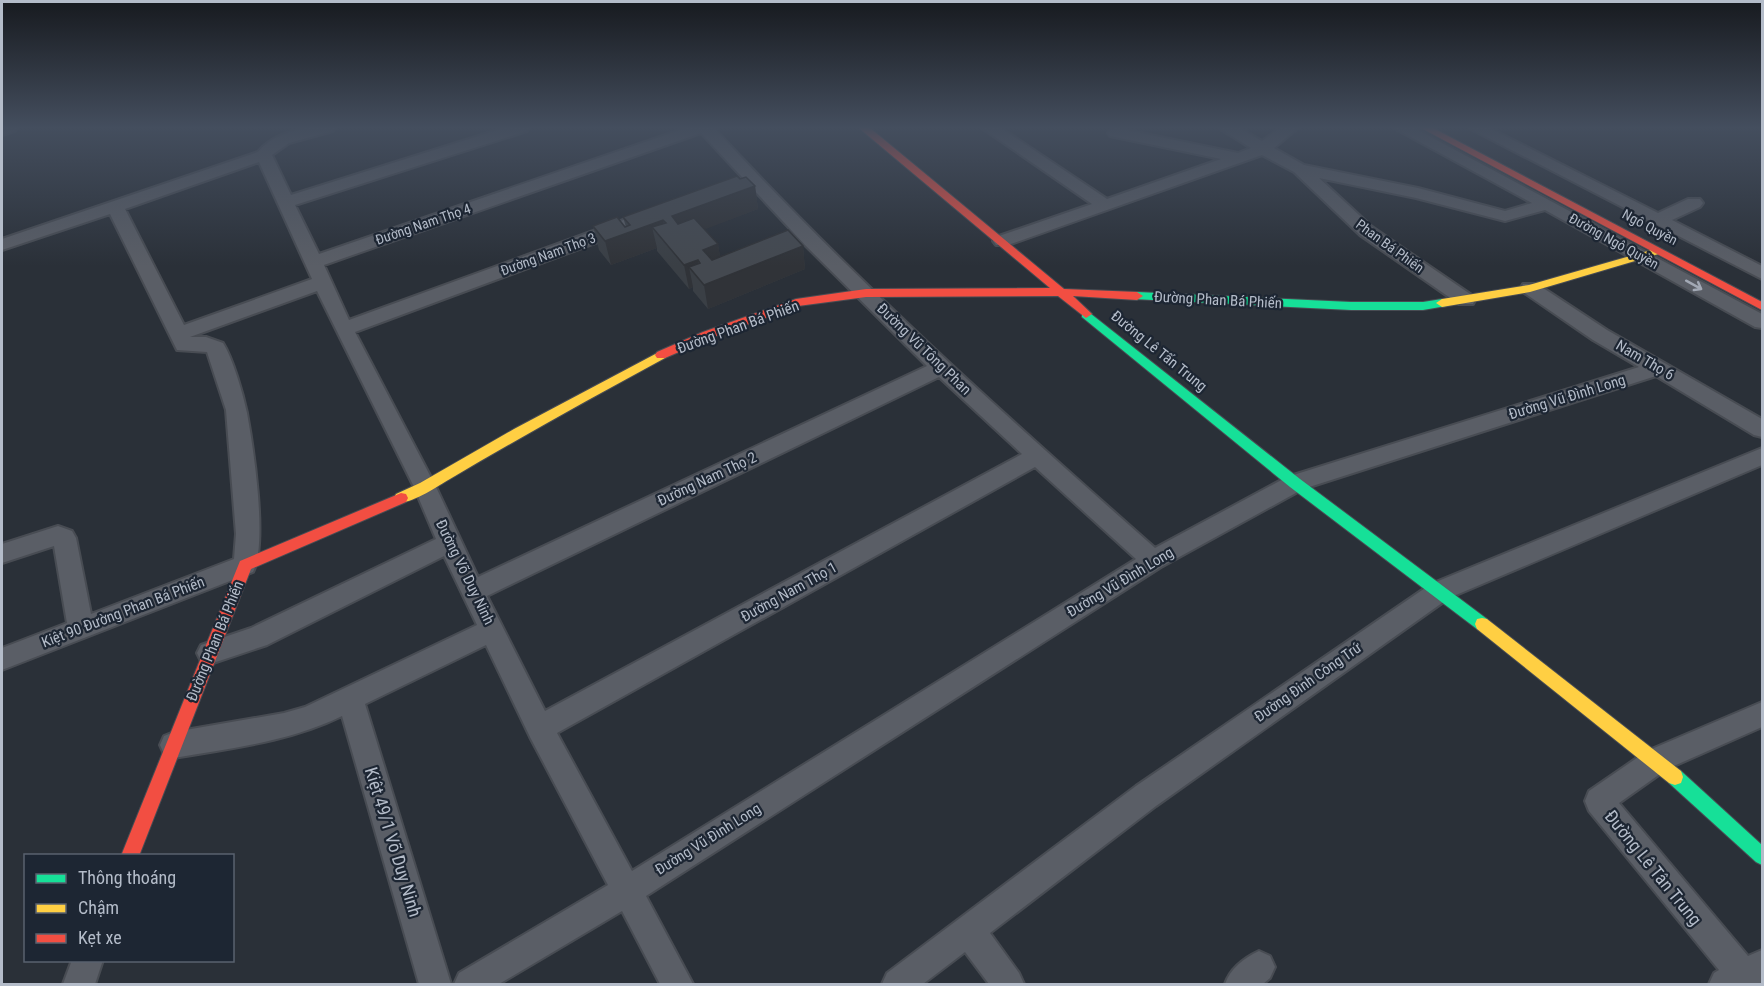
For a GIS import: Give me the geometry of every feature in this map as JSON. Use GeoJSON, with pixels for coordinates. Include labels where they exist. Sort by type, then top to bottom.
{"type":"FeatureCollection","features":[{"type":"Feature","properties":{"kind":"main road","name":"Đường Lê Tấn Trung"},"geometry":{"type":"LineString","coordinates":[[920,174],[1002,241],[1059,292],[1295,483],[1440,591]]}},
{"type":"Feature","properties":{"kind":"main road","name":"Ngô Quyền"},"geometry":{"type":"LineString","coordinates":[[1513,174],[1762,306]]}},
{"type":"Feature","properties":{"kind":"main road","name":"Ngô Quyền"},"geometry":{"type":"LineString","coordinates":[[1548,174],[1762,284]]}},
{"type":"Feature","properties":{"kind":"main road","name":"Đường Phan Bá Phiến"},"geometry":{"type":"LineString","coordinates":[[130,854],[245,565],[425,488],[519,432],[643,365],[707,335],[796,303],[866,293],[1059,292],[1351,306],[1423,306],[1530,288],[1658,251]]}},
{"type":"Feature","properties":{"kind":"main road"},"geometry":{"type":"LineString","coordinates":[[1440,591],[1657,760],[1762,856]]}},
{"type":"Feature","properties":{"kind":"street"},"geometry":{"type":"LineString","coordinates":[[2,245],[208,174]]}},
{"type":"Feature","properties":{"kind":"street","name":"Đường Võ Duy Ninh"},"geometry":{"type":"LineString","coordinates":[[273,174],[344,329],[425,488],[449,543],[540,728],[677,984]]}},
{"type":"Feature","properties":{"kind":"street"},"geometry":{"type":"LineString","coordinates":[[287,202],[375,174]]}},
{"type":"Feature","properties":{"kind":"street","name":"Đường Nam Thọ 4"},"geometry":{"type":"LineString","coordinates":[[181,340],[319,272],[581,174]]}},
{"type":"Feature","properties":{"kind":"street","name":"Đường Vũ Tông Phan"},"geometry":{"type":"LineString","coordinates":[[746,174],[942,368],[1153,560]]}},
{"type":"Feature","properties":{"kind":"street"},"geometry":{"type":"LineString","coordinates":[[1058,174],[1102,204]]}},
{"type":"Feature","properties":{"kind":"street"},"geometry":{"type":"LineString","coordinates":[[1002,241],[1192,174]]}},
{"type":"Feature","properties":{"kind":"street","name":"Phan Bá Phiến"},"geometry":{"type":"LineString","coordinates":[[1305,174],[1366,231],[1466,300]]}},
{"type":"Feature","properties":{"kind":"street"},"geometry":{"type":"LineString","coordinates":[[1325,174],[1419,193],[1505,216],[1547,204]]}},
{"type":"Feature","properties":{"kind":"street","name":"Đường Ngô Quyền"},"geometry":{"type":"LineString","coordinates":[[1490,174],[1762,322]]}},
{"type":"Feature","properties":{"kind":"street"},"geometry":{"type":"LineString","coordinates":[[1568,174],[1762,273]]}},
{"type":"Feature","properties":{"kind":"street"},"geometry":{"type":"LineString","coordinates":[[729,188],[752,180]]}},
{"type":"Feature","properties":{"kind":"street"},"geometry":{"type":"LineString","coordinates":[[1658,220],[1694,203]]}},
{"type":"Feature","properties":{"kind":"street"},"geometry":{"type":"LineString","coordinates":[[115,206],[181,340],[216,348],[236,410],[248,534],[245,565]]}},
{"type":"Feature","properties":{"kind":"street","name":"Đường Nam Thọ 3"},"geometry":{"type":"LineString","coordinates":[[344,329],[673,208]]}},
{"type":"Feature","properties":{"kind":"street","name":"Nam Thọ 6"},"geometry":{"type":"LineString","coordinates":[[1530,288],[1581,323],[1762,429]]}},
{"type":"Feature","properties":{"kind":"street","name":"Đường Nam Thọ 2"},"geometry":{"type":"LineString","coordinates":[[473,591],[942,368]]}},
{"type":"Feature","properties":{"kind":"street","name":"Đường Vũ Đình Long"},"geometry":{"type":"LineString","coordinates":[[470,984],[627,891],[1153,560],[1295,483],[1659,368]]}},
{"type":"Feature","properties":{"kind":"street","name":"Đường Nam Thọ 1"},"geometry":{"type":"LineString","coordinates":[[540,728],[1037,456]]}},
{"type":"Feature","properties":{"kind":"street","name":"Đường Đinh Công Trứ"},"geometry":{"type":"LineString","coordinates":[[898,984],[1146,796],[1440,591],[1762,456]]}},
{"type":"Feature","properties":{"kind":"street"},"geometry":{"type":"LineString","coordinates":[[2,553],[58,535],[64,538],[81,628]]}},
{"type":"Feature","properties":{"kind":"street"},"geometry":{"type":"LineString","coordinates":[[210,652],[258,636],[449,543]]}},
{"type":"Feature","properties":{"kind":"street","name":"Kiệt 90 Đường Phan Bá Phiến"},"geometry":{"type":"LineString","coordinates":[[2,659],[245,565]]}},
{"type":"Feature","properties":{"kind":"street"},"geometry":{"type":"LineString","coordinates":[[174,745],[284,726],[310,718],[492,630]]}},
{"type":"Feature","properties":{"kind":"street","name":"Kiệt 49/1 Võ Duy Ninh"},"geometry":{"type":"LineString","coordinates":[[350,699],[435,984]]}},
{"type":"Feature","properties":{"kind":"street"},"geometry":{"type":"LineString","coordinates":[[1657,760],[1762,714]]}},
{"type":"Feature","properties":{"kind":"street","name":"Đường Lê Tân Trung"},"geometry":{"type":"LineString","coordinates":[[1657,760],[1599,801],[1745,978]]}},
{"type":"Feature","properties":{"kind":"street"},"geometry":{"type":"LineString","coordinates":[[969,931],[1008,984]]}},
{"type":"Feature","properties":{"kind":"street"},"geometry":{"type":"LineString","coordinates":[[79,984],[87,962]]}},
{"type":"Feature","properties":{"kind":"building"},"geometry":{"type":"Polygon","coordinates":[[[737,176],[740,179],[746,177],[755,186],[672,216],[678,224],[694,218],[718,244],[703,250],[712,260],[788,230],[803,246],[704,285],[689,267],[700,263],[698,260],[684,265],[652,227],[666,223],[663,220],[605,241],[593,226],[617,217],[625,227],[630,225],[623,217],[737,176]]]}},
{"type":"Feature","properties":{"kind":"traffic: fast"},"geometry":{"type":"LineString","coordinates":[[1137,296],[1351,306],[1423,306],[1442,303]]}},
{"type":"Feature","properties":{"kind":"traffic: fast"},"geometry":{"type":"LineString","coordinates":[[1086,314],[1295,483],[1482,624]]}},
{"type":"Feature","properties":{"kind":"traffic: fast"},"geometry":{"type":"LineString","coordinates":[[1675,777],[1762,856]]}},
{"type":"Feature","properties":{"kind":"traffic: slow"},"geometry":{"type":"LineString","coordinates":[[1442,303],[1530,288],[1658,251]]}},
{"type":"Feature","properties":{"kind":"traffic: slow"},"geometry":{"type":"LineString","coordinates":[[401,498],[425,487],[519,432],[661,355]]}},
{"type":"Feature","properties":{"kind":"traffic: slow"},"geometry":{"type":"LineString","coordinates":[[1482,624],[1675,777]]}},
{"type":"Feature","properties":{"kind":"traffic: jam"},"geometry":{"type":"LineString","coordinates":[[920,174],[1086,314]]}},
{"type":"Feature","properties":{"kind":"traffic: jam"},"geometry":{"type":"LineString","coordinates":[[1513,174],[1762,306]]}},
{"type":"Feature","properties":{"kind":"traffic: jam"},"geometry":{"type":"LineString","coordinates":[[661,355],[707,335],[796,303],[866,293],[1059,292],[1137,296]]}},
{"type":"Feature","properties":{"kind":"traffic: jam"},"geometry":{"type":"LineString","coordinates":[[131,854],[245,565],[401,498]]}}]}
